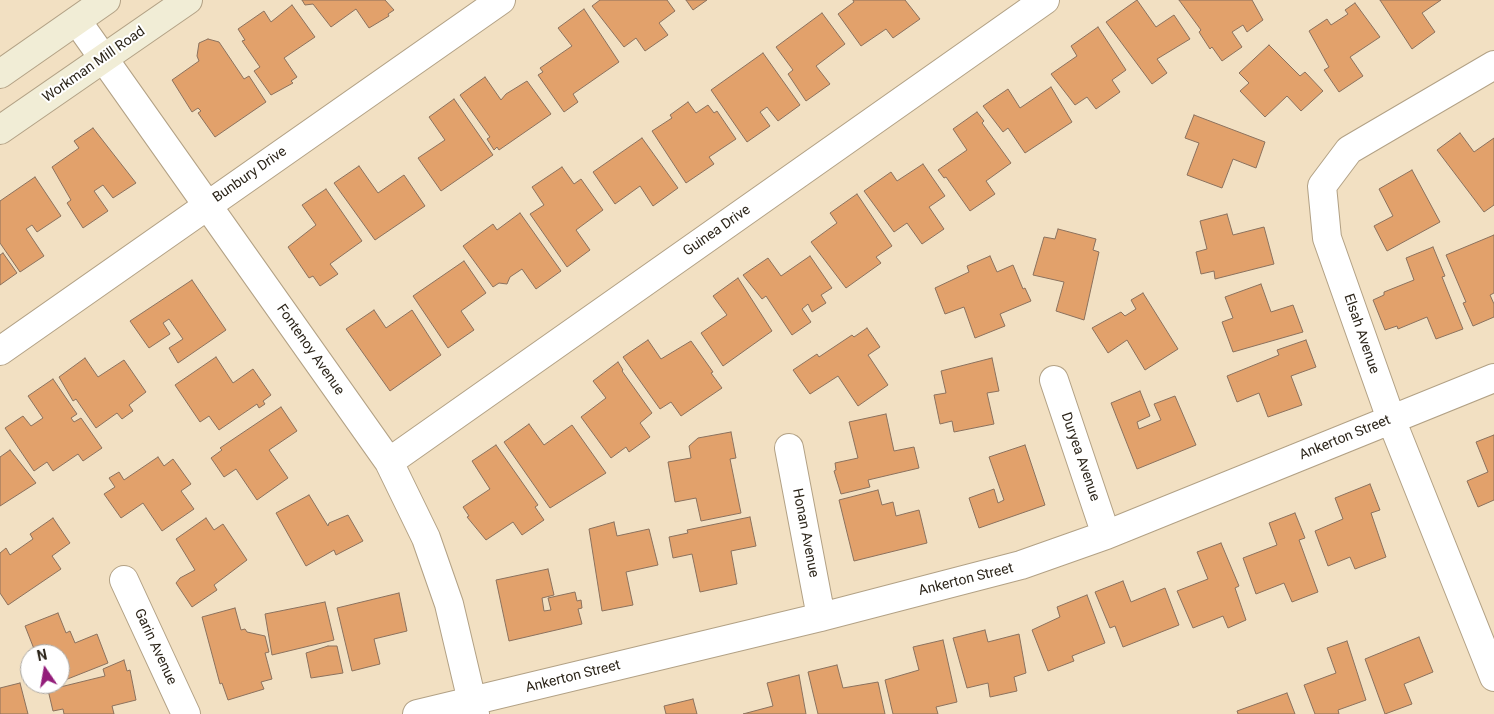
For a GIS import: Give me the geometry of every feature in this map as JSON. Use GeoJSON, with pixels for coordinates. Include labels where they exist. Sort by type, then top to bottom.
{"type":"FeatureCollection","features":[{"type":"Feature","properties":{"kind":"main road"},"geometry":{"type":"LineString","coordinates":[[0,74],[106,0]]}},
{"type":"Feature","properties":{"kind":"main road","name":"Workman Mill Road"},"geometry":{"type":"LineString","coordinates":[[0,130],[188,0]]}},
{"type":"Feature","properties":{"kind":"street","name":"Bunbury Drive"},"geometry":{"type":"LineString","coordinates":[[0,351],[501,0]]}},
{"type":"Feature","properties":{"kind":"street","name":"Guinea Drive"},"geometry":{"type":"LineString","coordinates":[[389,462],[1045,0]]}},
{"type":"Feature","properties":{"kind":"street","name":"Fontenoy Avenue"},"geometry":{"type":"LineString","coordinates":[[76,20],[389,462],[426,538],[449,604],[474,708]]}},
{"type":"Feature","properties":{"kind":"street","name":"Elsah Avenue"},"geometry":{"type":"LineString","coordinates":[[1494,65],[1349,150],[1322,186],[1327,238],[1391,419],[1494,677]]}},
{"type":"Feature","properties":{"kind":"street","name":"Ankerton Street"},"geometry":{"type":"LineString","coordinates":[[417,714],[474,708],[1021,565],[1106,535],[1494,378]]}},
{"type":"Feature","properties":{"kind":"street","name":"Duryea Avenue"},"geometry":{"type":"LineString","coordinates":[[1054,380],[1106,535]]}},
{"type":"Feature","properties":{"kind":"street","name":"Honan Avenue"},"geometry":{"type":"LineString","coordinates":[[788,448],[821,617]]}},
{"type":"Feature","properties":{"kind":"street","name":"Garin Avenue"},"geometry":{"type":"LineString","coordinates":[[124,580],[186,714]]}},
{"type":"Feature","properties":{"kind":"building"},"geometry":{"type":"Polygon","coordinates":[[[302,0],[385,0],[394,10],[388,14],[389,16],[369,28],[356,9],[331,27],[313,4],[305,5],[302,0]]]}},
{"type":"Feature","properties":{"kind":"building"},"geometry":{"type":"Polygon","coordinates":[[[600,0],[667,0],[675,11],[659,23],[668,35],[645,51],[636,38],[624,47],[592,6],[600,0]]]}},
{"type":"Feature","properties":{"kind":"building"},"geometry":{"type":"Polygon","coordinates":[[[686,0],[707,0],[693,10],[686,0]]]}},
{"type":"Feature","properties":{"kind":"building"},"geometry":{"type":"Polygon","coordinates":[[[853,0],[905,0],[920,19],[893,38],[886,29],[861,46],[838,14],[854,2],[853,0]]]}},
{"type":"Feature","properties":{"kind":"building"},"geometry":{"type":"Polygon","coordinates":[[[1137,0],[1156,27],[1174,15],[1190,39],[1157,59],[1167,73],[1152,84],[1106,22],[1137,0]]]}},
{"type":"Feature","properties":{"kind":"building"},"geometry":{"type":"Polygon","coordinates":[[[1179,0],[1252,0],[1263,20],[1247,32],[1243,25],[1232,32],[1242,47],[1222,61],[1212,47],[1210,49],[1199,32],[1201,30],[1179,0]]]}},
{"type":"Feature","properties":{"kind":"building"},"geometry":{"type":"Polygon","coordinates":[[[1380,0],[1441,0],[1422,13],[1435,32],[1412,49],[1380,0]]]}},
{"type":"Feature","properties":{"kind":"building"},"geometry":{"type":"Polygon","coordinates":[[[1355,3],[1380,37],[1350,57],[1363,76],[1339,92],[1324,70],[1329,67],[1309,31],[1327,19],[1331,25],[1348,14],[1345,10],[1355,3]]]}},
{"type":"Feature","properties":{"kind":"building"},"geometry":{"type":"Polygon","coordinates":[[[292,5],[315,37],[284,58],[297,77],[291,81],[293,83],[271,95],[254,71],[260,67],[242,41],[245,40],[238,29],[264,11],[271,22],[292,5]]]}},
{"type":"Feature","properties":{"kind":"building"},"geometry":{"type":"Polygon","coordinates":[[[584,9],[619,62],[573,94],[578,102],[564,112],[538,75],[543,72],[540,68],[572,46],[558,28],[584,9]]]}},
{"type":"Feature","properties":{"kind":"building"},"geometry":{"type":"Polygon","coordinates":[[[822,13],[845,44],[816,66],[830,84],[806,101],[788,74],[793,70],[776,47],[822,13]]]}},
{"type":"Feature","properties":{"kind":"building"},"geometry":{"type":"Polygon","coordinates":[[[1098,27],[1126,70],[1112,80],[1120,92],[1096,109],[1087,97],[1075,105],[1051,74],[1077,56],[1071,46],[1098,27]]]}},
{"type":"Feature","properties":{"kind":"building"},"geometry":{"type":"Polygon","coordinates":[[[208,39],[219,42],[244,79],[249,76],[266,102],[215,137],[198,113],[201,111],[198,108],[192,112],[172,80],[199,61],[197,56],[199,43],[208,39]]]}},
{"type":"Feature","properties":{"kind":"building"},"geometry":{"type":"Polygon","coordinates":[[[1269,45],[1300,76],[1305,72],[1323,91],[1301,111],[1287,96],[1265,117],[1240,91],[1249,83],[1239,73],[1269,45]]]}},
{"type":"Feature","properties":{"kind":"building"},"geometry":{"type":"Polygon","coordinates":[[[763,53],[800,105],[778,121],[767,107],[760,112],[770,126],[747,142],[711,90],[763,53]]]}},
{"type":"Feature","properties":{"kind":"building"},"geometry":{"type":"Polygon","coordinates":[[[485,77],[501,100],[506,94],[527,81],[551,114],[499,150],[497,147],[494,150],[487,139],[490,137],[460,95],[485,77]]]}},
{"type":"Feature","properties":{"kind":"building"},"geometry":{"type":"Polygon","coordinates":[[[1051,87],[1072,122],[1025,153],[1008,128],[1003,132],[983,106],[1008,89],[1020,108],[1051,87]]]}},
{"type":"Feature","properties":{"kind":"building"},"geometry":{"type":"Polygon","coordinates":[[[454,99],[493,155],[441,191],[418,158],[445,140],[429,117],[454,99]]]}},
{"type":"Feature","properties":{"kind":"building"},"geometry":{"type":"Polygon","coordinates":[[[688,102],[696,113],[708,105],[714,113],[717,111],[736,139],[709,157],[714,164],[686,183],[652,131],[672,118],[670,115],[688,102]]]}},
{"type":"Feature","properties":{"kind":"building"},"geometry":{"type":"Polygon","coordinates":[[[977,112],[984,121],[982,123],[1011,163],[986,181],[995,194],[970,211],[946,177],[944,178],[938,170],[967,150],[953,129],[977,112]]]}},
{"type":"Feature","properties":{"kind":"building"},"geometry":{"type":"Polygon","coordinates":[[[1194,115],[1265,142],[1256,168],[1233,159],[1222,188],[1187,175],[1199,143],[1185,138],[1194,115]]]}},
{"type":"Feature","properties":{"kind":"building"},"geometry":{"type":"Polygon","coordinates":[[[93,128],[136,183],[113,198],[103,185],[94,191],[108,211],[83,228],[67,203],[71,200],[52,167],[79,148],[74,141],[93,128]]]}},
{"type":"Feature","properties":{"kind":"building"},"geometry":{"type":"Polygon","coordinates":[[[1460,133],[1474,152],[1494,138],[1494,205],[1484,212],[1437,150],[1460,133]]]}},
{"type":"Feature","properties":{"kind":"building"},"geometry":{"type":"Polygon","coordinates":[[[642,138],[678,188],[653,206],[640,186],[615,204],[593,172],[642,138]]]}},
{"type":"Feature","properties":{"kind":"building"},"geometry":{"type":"Polygon","coordinates":[[[923,164],[945,196],[929,207],[944,229],[922,244],[907,223],[894,232],[864,191],[891,172],[897,181],[923,164]]]}},
{"type":"Feature","properties":{"kind":"building"},"geometry":{"type":"Polygon","coordinates":[[[359,166],[378,193],[404,175],[425,206],[375,240],[334,183],[359,166]]]}},
{"type":"Feature","properties":{"kind":"building"},"geometry":{"type":"Polygon","coordinates":[[[562,167],[574,184],[581,179],[603,210],[576,230],[590,250],[567,267],[530,214],[544,205],[532,187],[562,167]]]}},
{"type":"Feature","properties":{"kind":"building"},"geometry":{"type":"Polygon","coordinates":[[[1412,170],[1440,222],[1387,251],[1374,226],[1393,216],[1379,189],[1412,170]]]}},
{"type":"Feature","properties":{"kind":"building"},"geometry":{"type":"Polygon","coordinates":[[[35,177],[61,216],[37,232],[32,225],[26,229],[44,256],[20,272],[0,243],[0,201],[35,177]]]}},
{"type":"Feature","properties":{"kind":"building"},"geometry":{"type":"Polygon","coordinates":[[[326,189],[362,241],[330,264],[338,274],[320,286],[313,276],[309,278],[288,247],[316,225],[302,205],[326,189]]]}},
{"type":"Feature","properties":{"kind":"building"},"geometry":{"type":"Polygon","coordinates":[[[857,194],[892,246],[876,257],[881,263],[846,288],[811,242],[837,223],[830,213],[857,194]]]}},
{"type":"Feature","properties":{"kind":"building"},"geometry":{"type":"Polygon","coordinates":[[[520,213],[561,271],[536,289],[522,269],[510,277],[507,284],[499,283],[493,287],[463,246],[493,224],[497,230],[520,213]]]}},
{"type":"Feature","properties":{"kind":"building"},"geometry":{"type":"Polygon","coordinates":[[[1227,214],[1233,235],[1264,227],[1274,264],[1215,279],[1214,271],[1201,274],[1196,252],[1207,249],[1200,221],[1227,214]]]}},
{"type":"Feature","properties":{"kind":"building"},"geometry":{"type":"Polygon","coordinates":[[[1058,229],[1096,239],[1093,250],[1099,252],[1084,320],[1056,311],[1064,282],[1033,275],[1044,237],[1055,239],[1058,229]]]}},
{"type":"Feature","properties":{"kind":"building"},"geometry":{"type":"Polygon","coordinates":[[[1494,235],[1494,293],[1490,295],[1494,304],[1494,317],[1473,326],[1463,303],[1466,302],[1446,255],[1494,235]]]}},
{"type":"Feature","properties":{"kind":"building"},"geometry":{"type":"Polygon","coordinates":[[[1433,247],[1445,276],[1442,277],[1463,329],[1436,339],[1427,317],[1398,329],[1397,326],[1385,330],[1373,300],[1384,295],[1384,292],[1414,280],[1406,258],[1433,247]]]}},
{"type":"Feature","properties":{"kind":"building"},"geometry":{"type":"Polygon","coordinates":[[[3,253],[17,273],[0,285],[0,255],[3,253]]]}},
{"type":"Feature","properties":{"kind":"building"},"geometry":{"type":"Polygon","coordinates":[[[810,256],[832,288],[821,295],[826,303],[812,312],[808,304],[802,309],[811,322],[792,335],[766,296],[762,299],[743,275],[768,258],[781,276],[810,256]]]}},
{"type":"Feature","properties":{"kind":"building"},"geometry":{"type":"Polygon","coordinates":[[[990,256],[997,272],[1013,265],[1023,289],[1025,288],[1031,301],[1000,314],[1005,326],[975,338],[964,307],[945,314],[935,288],[969,272],[967,266],[990,256]]]}},
{"type":"Feature","properties":{"kind":"building"},"geometry":{"type":"Polygon","coordinates":[[[464,261],[486,293],[461,311],[474,330],[448,348],[413,296],[464,261]]]}},
{"type":"Feature","properties":{"kind":"building"},"geometry":{"type":"Polygon","coordinates":[[[738,278],[772,331],[723,366],[701,333],[727,315],[713,296],[738,278]]]}},
{"type":"Feature","properties":{"kind":"building"},"geometry":{"type":"Polygon","coordinates":[[[192,280],[226,330],[178,363],[169,348],[183,339],[169,319],[163,323],[170,334],[149,348],[130,321],[192,280]]]}},
{"type":"Feature","properties":{"kind":"building"},"geometry":{"type":"Polygon","coordinates":[[[1261,284],[1271,312],[1293,305],[1303,332],[1233,352],[1222,322],[1233,318],[1225,297],[1261,284]]]}},
{"type":"Feature","properties":{"kind":"building"},"geometry":{"type":"Polygon","coordinates":[[[1143,293],[1178,349],[1145,370],[1127,340],[1108,353],[1092,328],[1121,312],[1125,316],[1136,309],[1131,300],[1143,293]]]}},
{"type":"Feature","properties":{"kind":"building"},"geometry":{"type":"Polygon","coordinates":[[[374,310],[386,328],[412,310],[441,355],[390,391],[346,329],[374,310]]]}},
{"type":"Feature","properties":{"kind":"building"},"geometry":{"type":"Polygon","coordinates":[[[867,328],[880,347],[868,355],[888,385],[858,406],[838,376],[810,394],[793,370],[817,354],[819,357],[852,335],[854,337],[867,328]]]}},
{"type":"Feature","properties":{"kind":"building"},"geometry":{"type":"Polygon","coordinates":[[[648,340],[661,359],[691,341],[722,388],[681,416],[671,402],[660,409],[623,357],[648,340]]]}},
{"type":"Feature","properties":{"kind":"building"},"geometry":{"type":"Polygon","coordinates":[[[1306,340],[1316,367],[1291,376],[1302,405],[1268,417],[1259,393],[1237,402],[1227,376],[1279,355],[1277,350],[1306,340]]]}},
{"type":"Feature","properties":{"kind":"building"},"geometry":{"type":"Polygon","coordinates":[[[216,357],[233,383],[253,369],[271,395],[263,401],[265,404],[259,408],[257,404],[219,430],[209,416],[200,422],[175,385],[216,357]]]}},
{"type":"Feature","properties":{"kind":"building"},"geometry":{"type":"Polygon","coordinates":[[[85,358],[98,377],[124,360],[146,392],[129,405],[133,411],[122,419],[117,413],[96,428],[76,399],[73,401],[59,377],[85,358]]]}},
{"type":"Feature","properties":{"kind":"building"},"geometry":{"type":"Polygon","coordinates":[[[992,358],[999,391],[987,393],[994,424],[954,432],[952,421],[940,424],[934,395],[946,393],[941,371],[992,358]]]}},
{"type":"Feature","properties":{"kind":"building"},"geometry":{"type":"Polygon","coordinates":[[[618,362],[622,371],[652,413],[640,423],[650,437],[629,452],[626,447],[611,458],[581,417],[606,398],[593,381],[618,362]]]}},
{"type":"Feature","properties":{"kind":"building"},"geometry":{"type":"Polygon","coordinates":[[[53,379],[77,414],[71,418],[74,422],[81,418],[102,448],[83,461],[78,454],[53,471],[47,462],[34,471],[5,428],[23,416],[31,426],[43,418],[28,396],[53,379]]]}},
{"type":"Feature","properties":{"kind":"building"},"geometry":{"type":"Polygon","coordinates":[[[1140,391],[1150,416],[1137,422],[1139,429],[1161,420],[1154,404],[1175,396],[1196,445],[1137,469],[1111,403],[1140,391]]]}},
{"type":"Feature","properties":{"kind":"building"},"geometry":{"type":"Polygon","coordinates":[[[281,407],[297,431],[269,450],[288,478],[257,500],[236,469],[224,477],[211,458],[222,450],[220,448],[281,407]]]}},
{"type":"Feature","properties":{"kind":"building"},"geometry":{"type":"Polygon","coordinates":[[[886,414],[894,451],[914,447],[919,468],[868,480],[870,487],[841,494],[834,471],[836,470],[835,463],[858,458],[849,422],[886,414]]]}},
{"type":"Feature","properties":{"kind":"building"},"geometry":{"type":"Polygon","coordinates":[[[529,424],[544,445],[572,425],[606,473],[550,508],[504,442],[529,424]]]}},
{"type":"Feature","properties":{"kind":"building"},"geometry":{"type":"Polygon","coordinates":[[[731,432],[736,458],[730,459],[741,513],[701,521],[696,498],[675,502],[668,462],[691,458],[689,446],[698,438],[731,432]]]}},
{"type":"Feature","properties":{"kind":"building"},"geometry":{"type":"Polygon","coordinates":[[[1494,435],[1494,500],[1478,507],[1467,481],[1488,472],[1476,442],[1494,435]]]}},
{"type":"Feature","properties":{"kind":"building"},"geometry":{"type":"Polygon","coordinates":[[[496,445],[538,505],[535,507],[544,520],[522,535],[513,522],[486,540],[467,517],[469,516],[463,507],[490,489],[472,461],[496,445]]]}},
{"type":"Feature","properties":{"kind":"building"},"geometry":{"type":"Polygon","coordinates":[[[1025,445],[1045,505],[979,528],[969,498],[994,489],[998,503],[1004,500],[989,457],[1025,445]]]}},
{"type":"Feature","properties":{"kind":"building"},"geometry":{"type":"Polygon","coordinates":[[[10,450],[36,483],[0,506],[0,457],[10,450]]]}},
{"type":"Feature","properties":{"kind":"building"},"geometry":{"type":"Polygon","coordinates":[[[158,457],[164,466],[173,459],[191,484],[181,491],[194,509],[162,531],[143,503],[121,518],[104,494],[115,487],[109,478],[119,472],[124,480],[158,457]]]}},
{"type":"Feature","properties":{"kind":"building"},"geometry":{"type":"Polygon","coordinates":[[[1370,484],[1380,510],[1371,513],[1386,557],[1355,569],[1350,557],[1328,566],[1315,531],[1343,519],[1335,498],[1370,484]]]}},
{"type":"Feature","properties":{"kind":"building"},"geometry":{"type":"Polygon","coordinates":[[[878,490],[882,505],[893,502],[896,516],[919,510],[927,543],[854,561],[839,500],[878,490]]]}},
{"type":"Feature","properties":{"kind":"building"},"geometry":{"type":"Polygon","coordinates":[[[309,495],[328,526],[329,523],[348,515],[363,541],[336,555],[334,550],[306,566],[276,513],[309,495]]]}},
{"type":"Feature","properties":{"kind":"building"},"geometry":{"type":"Polygon","coordinates":[[[1295,513],[1305,538],[1299,540],[1318,592],[1292,602],[1284,583],[1256,594],[1243,558],[1277,545],[1269,523],[1295,513]]]}},
{"type":"Feature","properties":{"kind":"building"},"geometry":{"type":"Polygon","coordinates":[[[750,517],[756,546],[731,551],[737,584],[700,592],[692,554],[673,558],[669,537],[688,533],[687,530],[750,517]]]}},
{"type":"Feature","properties":{"kind":"building"},"geometry":{"type":"Polygon","coordinates":[[[53,518],[70,543],[52,556],[61,569],[8,605],[0,593],[0,553],[6,548],[10,555],[33,539],[30,534],[53,518]]]}},
{"type":"Feature","properties":{"kind":"building"},"geometry":{"type":"Polygon","coordinates":[[[206,518],[214,530],[223,524],[247,560],[214,585],[217,590],[192,607],[176,583],[180,578],[195,570],[176,539],[206,518]]]}},
{"type":"Feature","properties":{"kind":"building"},"geometry":{"type":"Polygon","coordinates":[[[614,522],[617,536],[649,529],[658,565],[626,572],[633,605],[602,611],[589,529],[614,522]]]}},
{"type":"Feature","properties":{"kind":"building"},"geometry":{"type":"Polygon","coordinates":[[[1221,543],[1239,586],[1235,588],[1246,620],[1228,628],[1223,616],[1193,628],[1177,591],[1208,579],[1197,552],[1221,543]]]}},
{"type":"Feature","properties":{"kind":"building"},"geometry":{"type":"Polygon","coordinates":[[[548,569],[554,595],[542,598],[544,611],[551,610],[548,598],[575,592],[577,601],[581,600],[582,608],[578,609],[582,624],[509,641],[496,580],[548,569]]]}},
{"type":"Feature","properties":{"kind":"building"},"geometry":{"type":"Polygon","coordinates":[[[1123,581],[1131,602],[1165,588],[1179,625],[1123,647],[1115,626],[1110,628],[1095,592],[1123,581]]]}},
{"type":"Feature","properties":{"kind":"building"},"geometry":{"type":"Polygon","coordinates":[[[399,593],[407,631],[374,639],[380,664],[352,671],[337,608],[399,593]]]}},
{"type":"Feature","properties":{"kind":"building"},"geometry":{"type":"Polygon","coordinates":[[[1087,595],[1105,643],[1072,656],[1074,661],[1048,671],[1032,630],[1060,617],[1057,607],[1087,595]]]}},
{"type":"Feature","properties":{"kind":"building"},"geometry":{"type":"Polygon","coordinates":[[[325,602],[334,640],[272,655],[265,614],[325,602]]]}},
{"type":"Feature","properties":{"kind":"building"},"geometry":{"type":"Polygon","coordinates":[[[235,608],[241,630],[245,629],[247,632],[265,636],[269,652],[265,653],[272,679],[261,682],[264,689],[228,700],[222,683],[220,684],[202,617],[235,608]]]}},
{"type":"Feature","properties":{"kind":"building"},"geometry":{"type":"Polygon","coordinates":[[[58,613],[66,633],[70,631],[75,643],[97,634],[108,663],[70,678],[70,644],[32,644],[25,626],[58,613]]]}},
{"type":"Feature","properties":{"kind":"building"},"geometry":{"type":"Polygon","coordinates":[[[985,630],[988,642],[1019,634],[1026,673],[1014,677],[1017,691],[990,697],[988,683],[967,688],[953,638],[985,630]]]}},
{"type":"Feature","properties":{"kind":"building"},"geometry":{"type":"Polygon","coordinates":[[[1419,637],[1433,672],[1404,684],[1412,704],[1385,714],[1365,659],[1419,637]]]}},
{"type":"Feature","properties":{"kind":"building"},"geometry":{"type":"Polygon","coordinates":[[[943,640],[957,702],[936,707],[938,714],[893,714],[885,680],[919,670],[913,647],[943,640]]]}},
{"type":"Feature","properties":{"kind":"building"},"geometry":{"type":"Polygon","coordinates":[[[1347,641],[1366,700],[1338,710],[1339,714],[1315,714],[1304,685],[1336,673],[1327,648],[1347,641]]]}},
{"type":"Feature","properties":{"kind":"building"},"geometry":{"type":"Polygon","coordinates":[[[328,646],[337,646],[343,673],[311,678],[306,653],[328,646]]]}},
{"type":"Feature","properties":{"kind":"building"},"geometry":{"type":"Polygon","coordinates":[[[124,660],[127,671],[130,670],[136,700],[112,706],[114,714],[64,714],[63,709],[53,711],[49,694],[70,694],[70,685],[105,676],[103,669],[124,660]]]}},
{"type":"Feature","properties":{"kind":"building"},"geometry":{"type":"Polygon","coordinates":[[[837,665],[843,688],[878,682],[885,714],[818,714],[808,672],[837,665]]]}},
{"type":"Feature","properties":{"kind":"building"},"geometry":{"type":"Polygon","coordinates":[[[799,675],[806,714],[743,714],[773,706],[767,683],[799,675]]]}},
{"type":"Feature","properties":{"kind":"building"},"geometry":{"type":"Polygon","coordinates":[[[20,683],[20,694],[23,694],[28,714],[0,714],[0,688],[20,683]]]}},
{"type":"Feature","properties":{"kind":"building"},"geometry":{"type":"Polygon","coordinates":[[[1287,693],[1295,714],[1238,714],[1237,711],[1287,693]]]}},
{"type":"Feature","properties":{"kind":"building"},"geometry":{"type":"Polygon","coordinates":[[[693,699],[697,714],[666,714],[664,706],[693,699]]]}}]}
